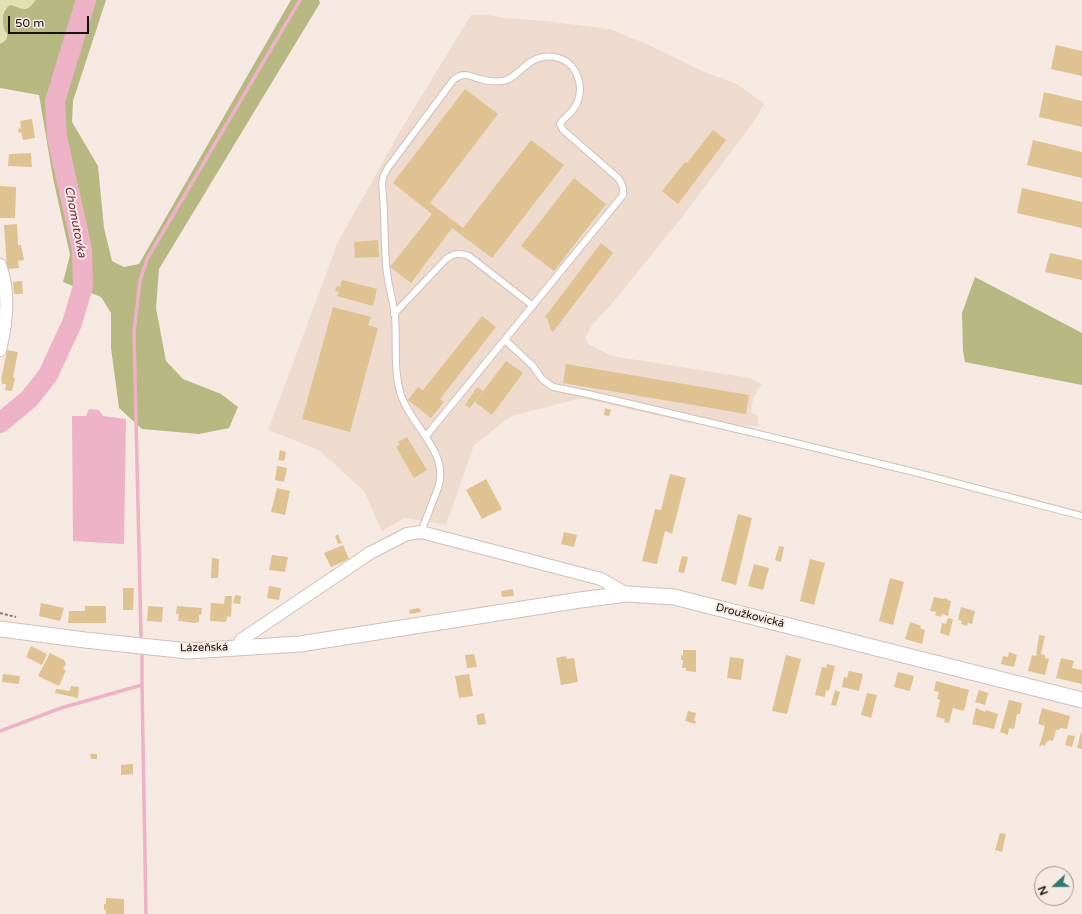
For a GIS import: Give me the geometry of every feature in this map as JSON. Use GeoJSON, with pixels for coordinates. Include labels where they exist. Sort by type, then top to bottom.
{"type":"FeatureCollection","features":[{"type":"Feature","properties":{"kind":"street"},"geometry":{"type":"LineString","coordinates":[[0,264],[4,275],[7,304],[5,330],[0,350]]}},
{"type":"Feature","properties":{"kind":"street","name":"Droužkovická"},"geometry":{"type":"LineString","coordinates":[[421,532],[601,579],[627,594],[674,597],[1082,700]]}},
{"type":"Feature","properties":{"kind":"street","name":"Lázeňská"},"geometry":{"type":"LineString","coordinates":[[0,628],[85,640],[188,650],[238,648],[242,640],[370,553],[407,534],[421,532]]}},
{"type":"Feature","properties":{"kind":"street"},"geometry":{"type":"LineString","coordinates":[[238,648],[300,644],[627,594]]}},
{"type":"Feature","properties":{"kind":"lane"},"geometry":{"type":"LineString","coordinates":[[421,532],[440,481],[438,460],[426,436],[401,395],[398,379],[394,314],[386,266],[382,185],[383,177],[387,169],[454,79],[462,75],[482,80],[503,81],[521,70],[530,62],[553,56],[564,60],[572,67],[578,76],[581,88],[578,101],[572,112],[564,117],[560,124],[563,130],[618,178],[624,190],[623,195],[426,436]]}},
{"type":"Feature","properties":{"kind":"lane"},"geometry":{"type":"LineString","coordinates":[[394,314],[446,259],[453,254],[462,253],[469,256],[533,306]]}},
{"type":"Feature","properties":{"kind":"lane"},"geometry":{"type":"LineString","coordinates":[[505,340],[533,366],[542,379],[553,387],[588,394],[918,473],[1082,516]]}},
{"type":"Feature","properties":{"kind":"shaded area"},"geometry":{"type":"Polygon","coordinates":[[[471,15],[488,15],[609,29],[647,44],[704,72],[737,84],[764,104],[752,124],[679,221],[609,307],[591,326],[586,337],[588,344],[612,356],[750,378],[762,384],[753,399],[751,413],[758,416],[758,424],[760,426],[690,423],[582,398],[511,416],[474,445],[446,525],[405,518],[382,531],[364,491],[319,450],[268,430],[338,242],[399,133],[471,15]]]}},
{"type":"Feature","properties":{"kind":"shaded area"},"geometry":{"type":"Polygon","coordinates":[[[89,409],[99,410],[103,416],[126,419],[124,544],[73,541],[72,416],[86,416],[89,409]]]}},
{"type":"Feature","properties":{"kind":"green space"},"geometry":{"type":"Polygon","coordinates":[[[0,0],[36,0],[31,5],[23,9],[14,6],[5,8],[3,12],[7,38],[0,44],[0,0]]]}},
{"type":"Feature","properties":{"kind":"green space"},"geometry":{"type":"Polygon","coordinates":[[[36,0],[106,0],[73,101],[72,122],[98,166],[104,228],[112,261],[124,267],[139,264],[291,0],[319,0],[320,3],[159,269],[156,308],[166,361],[183,379],[221,394],[238,407],[229,428],[199,434],[142,429],[119,408],[111,348],[111,313],[101,297],[63,282],[70,255],[53,178],[39,95],[0,88],[0,44],[7,38],[3,24],[5,9],[11,5],[25,9],[30,7],[36,0]]]}},
{"type":"Feature","properties":{"kind":"green space"},"geometry":{"type":"Polygon","coordinates":[[[975,277],[1082,333],[1082,385],[965,362],[963,351],[962,313],[975,277]]]}},
{"type":"Feature","properties":{"kind":"building"},"geometry":{"type":"Polygon","coordinates":[[[1056,45],[1082,51],[1082,76],[1051,69],[1056,45]]]}},
{"type":"Feature","properties":{"kind":"building"},"geometry":{"type":"Polygon","coordinates":[[[465,89],[498,114],[430,203],[463,228],[531,140],[564,165],[492,258],[452,228],[411,283],[390,267],[432,214],[393,183],[465,89]]]}},
{"type":"Feature","properties":{"kind":"building"},"geometry":{"type":"Polygon","coordinates":[[[1044,92],[1082,101],[1082,127],[1039,117],[1044,92]]]}},
{"type":"Feature","properties":{"kind":"building"},"geometry":{"type":"Polygon","coordinates":[[[32,119],[35,138],[23,140],[21,132],[19,133],[18,129],[21,128],[20,121],[32,119]]]}},
{"type":"Feature","properties":{"kind":"building"},"geometry":{"type":"Polygon","coordinates":[[[713,130],[726,140],[678,204],[662,191],[685,162],[687,163],[713,130]]]}},
{"type":"Feature","properties":{"kind":"building"},"geometry":{"type":"Polygon","coordinates":[[[1033,140],[1082,152],[1082,178],[1027,165],[1033,140]]]}},
{"type":"Feature","properties":{"kind":"building"},"geometry":{"type":"Polygon","coordinates":[[[31,153],[32,167],[8,166],[9,154],[31,153]]]}},
{"type":"Feature","properties":{"kind":"building"},"geometry":{"type":"Polygon","coordinates":[[[574,178],[606,204],[554,271],[521,246],[574,178]]]}},
{"type":"Feature","properties":{"kind":"building"},"geometry":{"type":"Polygon","coordinates":[[[0,186],[16,187],[15,218],[0,218],[0,186]]]}},
{"type":"Feature","properties":{"kind":"building"},"geometry":{"type":"Polygon","coordinates":[[[1022,188],[1082,202],[1082,228],[1017,213],[1022,188]]]}},
{"type":"Feature","properties":{"kind":"building"},"geometry":{"type":"Polygon","coordinates":[[[17,224],[18,245],[21,245],[24,260],[18,261],[19,268],[7,269],[4,225],[17,224]]]}},
{"type":"Feature","properties":{"kind":"building"},"geometry":{"type":"Polygon","coordinates":[[[378,240],[379,257],[355,258],[354,242],[378,240]]]}},
{"type":"Feature","properties":{"kind":"building"},"geometry":{"type":"Polygon","coordinates":[[[601,243],[613,253],[553,332],[547,318],[545,317],[601,243]]]}},
{"type":"Feature","properties":{"kind":"building"},"geometry":{"type":"Polygon","coordinates":[[[1050,253],[1082,260],[1082,280],[1045,272],[1050,253]]]}},
{"type":"Feature","properties":{"kind":"building"},"geometry":{"type":"Polygon","coordinates":[[[342,280],[377,289],[373,306],[337,296],[339,292],[335,291],[337,286],[340,287],[342,280]]]}},
{"type":"Feature","properties":{"kind":"building"},"geometry":{"type":"Polygon","coordinates":[[[22,281],[23,294],[14,294],[13,282],[22,281]]]}},
{"type":"Feature","properties":{"kind":"building"},"geometry":{"type":"Polygon","coordinates":[[[333,307],[371,317],[368,325],[378,328],[350,432],[302,419],[333,307]]]}},
{"type":"Feature","properties":{"kind":"building"},"geometry":{"type":"Polygon","coordinates":[[[482,316],[496,327],[440,399],[444,402],[431,418],[408,400],[418,387],[423,390],[482,316]]]}},
{"type":"Feature","properties":{"kind":"building"},"geometry":{"type":"Polygon","coordinates":[[[7,350],[18,352],[12,391],[5,390],[6,384],[2,384],[1,381],[7,350]]]}},
{"type":"Feature","properties":{"kind":"building"},"geometry":{"type":"Polygon","coordinates":[[[506,361],[523,373],[492,415],[475,402],[506,361]]]}},
{"type":"Feature","properties":{"kind":"building"},"geometry":{"type":"Polygon","coordinates":[[[566,364],[749,395],[746,414],[563,383],[566,364]]]}},
{"type":"Feature","properties":{"kind":"building"},"geometry":{"type":"Polygon","coordinates":[[[477,387],[483,391],[470,408],[465,405],[477,387]]]}},
{"type":"Feature","properties":{"kind":"building"},"geometry":{"type":"Polygon","coordinates":[[[605,408],[611,410],[609,416],[604,415],[605,408]]]}},
{"type":"Feature","properties":{"kind":"building"},"geometry":{"type":"Polygon","coordinates":[[[407,437],[427,470],[414,478],[396,447],[400,444],[398,442],[407,437]]]}},
{"type":"Feature","properties":{"kind":"building"},"geometry":{"type":"Polygon","coordinates":[[[280,450],[286,452],[284,461],[278,460],[280,450]]]}},
{"type":"Feature","properties":{"kind":"building"},"geometry":{"type":"Polygon","coordinates":[[[277,466],[287,468],[284,482],[275,480],[277,466]]]}},
{"type":"Feature","properties":{"kind":"building"},"geometry":{"type":"Polygon","coordinates":[[[670,474],[686,478],[672,534],[665,531],[657,564],[642,561],[655,509],[661,510],[670,474]]]}},
{"type":"Feature","properties":{"kind":"building"},"geometry":{"type":"Polygon","coordinates":[[[486,479],[502,509],[482,519],[466,490],[486,479]]]}},
{"type":"Feature","properties":{"kind":"building"},"geometry":{"type":"Polygon","coordinates":[[[277,488],[290,491],[285,515],[271,512],[277,488]]]}},
{"type":"Feature","properties":{"kind":"building"},"geometry":{"type":"Polygon","coordinates":[[[738,514],[752,518],[736,585],[721,581],[738,514]]]}},
{"type":"Feature","properties":{"kind":"building"},"geometry":{"type":"Polygon","coordinates":[[[564,532],[577,535],[574,547],[561,544],[564,532]]]}},
{"type":"Feature","properties":{"kind":"building"},"geometry":{"type":"Polygon","coordinates":[[[338,534],[342,543],[338,544],[335,536],[338,534]]]}},
{"type":"Feature","properties":{"kind":"building"},"geometry":{"type":"Polygon","coordinates":[[[343,545],[349,559],[331,567],[324,553],[343,545]]]}},
{"type":"Feature","properties":{"kind":"building"},"geometry":{"type":"Polygon","coordinates":[[[779,546],[784,547],[781,562],[775,560],[779,546]]]}},
{"type":"Feature","properties":{"kind":"building"},"geometry":{"type":"Polygon","coordinates":[[[272,555],[288,557],[285,572],[269,570],[272,555]]]}},
{"type":"Feature","properties":{"kind":"building"},"geometry":{"type":"Polygon","coordinates":[[[682,556],[688,557],[684,573],[678,572],[682,556]]]}},
{"type":"Feature","properties":{"kind":"building"},"geometry":{"type":"Polygon","coordinates":[[[212,558],[219,559],[218,578],[211,578],[212,558]]]}},
{"type":"Feature","properties":{"kind":"building"},"geometry":{"type":"Polygon","coordinates":[[[810,559],[825,563],[814,605],[800,601],[810,559]]]}},
{"type":"Feature","properties":{"kind":"building"},"geometry":{"type":"Polygon","coordinates":[[[754,564],[769,568],[763,590],[748,586],[754,564]]]}},
{"type":"Feature","properties":{"kind":"building"},"geometry":{"type":"Polygon","coordinates":[[[890,578],[904,582],[893,625],[879,621],[890,578]]]}},
{"type":"Feature","properties":{"kind":"building"},"geometry":{"type":"Polygon","coordinates":[[[269,586],[281,588],[279,600],[267,598],[269,586]]]}},
{"type":"Feature","properties":{"kind":"building"},"geometry":{"type":"Polygon","coordinates":[[[123,588],[134,588],[133,610],[123,610],[123,588]]]}},
{"type":"Feature","properties":{"kind":"building"},"geometry":{"type":"Polygon","coordinates":[[[513,589],[514,596],[502,597],[501,591],[513,589]]]}},
{"type":"Feature","properties":{"kind":"building"},"geometry":{"type":"Polygon","coordinates":[[[235,595],[241,596],[240,604],[233,603],[235,595]]]}},
{"type":"Feature","properties":{"kind":"building"},"geometry":{"type":"Polygon","coordinates":[[[225,596],[232,596],[231,617],[227,616],[226,622],[210,621],[211,603],[224,604],[225,596]]]}},
{"type":"Feature","properties":{"kind":"building"},"geometry":{"type":"Polygon","coordinates":[[[934,597],[945,598],[951,601],[948,616],[942,614],[941,617],[935,615],[936,612],[930,611],[934,597]]]}},
{"type":"Feature","properties":{"kind":"building"},"geometry":{"type":"Polygon","coordinates":[[[41,603],[64,608],[60,621],[39,616],[41,603]]]}},
{"type":"Feature","properties":{"kind":"building"},"geometry":{"type":"Polygon","coordinates":[[[85,606],[106,606],[106,623],[68,623],[69,611],[85,611],[85,606]]]}},
{"type":"Feature","properties":{"kind":"building"},"geometry":{"type":"Polygon","coordinates":[[[148,606],[163,607],[162,622],[147,621],[148,606]]]}},
{"type":"Feature","properties":{"kind":"building"},"geometry":{"type":"Polygon","coordinates":[[[177,606],[202,608],[201,615],[199,615],[199,622],[178,621],[179,614],[176,614],[177,606]]]}},
{"type":"Feature","properties":{"kind":"building"},"geometry":{"type":"Polygon","coordinates":[[[961,607],[975,611],[972,624],[968,623],[967,626],[961,624],[962,621],[958,620],[961,607]]]}},
{"type":"Feature","properties":{"kind":"building"},"geometry":{"type":"Polygon","coordinates":[[[418,608],[421,612],[410,614],[409,610],[418,608]]]}},
{"type":"Feature","properties":{"kind":"building"},"geometry":{"type":"Polygon","coordinates":[[[948,618],[953,619],[949,636],[940,633],[942,623],[946,624],[948,618]]]}},
{"type":"Feature","properties":{"kind":"building"},"geometry":{"type":"Polygon","coordinates":[[[910,622],[921,626],[920,628],[925,630],[922,644],[905,639],[910,622]]]}},
{"type":"Feature","properties":{"kind":"building"},"geometry":{"type":"Polygon","coordinates":[[[1039,635],[1045,636],[1041,654],[1045,655],[1045,658],[1049,659],[1045,675],[1028,671],[1032,655],[1036,656],[1039,635]]]}},
{"type":"Feature","properties":{"kind":"building"},"geometry":{"type":"Polygon","coordinates":[[[31,646],[47,654],[42,665],[26,657],[31,646]]]}},
{"type":"Feature","properties":{"kind":"building"},"geometry":{"type":"Polygon","coordinates":[[[683,650],[696,650],[696,672],[686,671],[686,668],[682,668],[683,660],[681,660],[681,655],[683,656],[683,650]]]}},
{"type":"Feature","properties":{"kind":"building"},"geometry":{"type":"Polygon","coordinates":[[[1009,652],[1017,655],[1014,667],[1001,664],[1003,656],[1008,657],[1009,652]]]}},
{"type":"Feature","properties":{"kind":"building"},"geometry":{"type":"Polygon","coordinates":[[[50,653],[64,660],[66,664],[63,669],[66,670],[59,686],[38,676],[50,653]]]}},
{"type":"Feature","properties":{"kind":"building"},"geometry":{"type":"Polygon","coordinates":[[[474,654],[477,667],[467,668],[465,655],[474,654]]]}},
{"type":"Feature","properties":{"kind":"building"},"geometry":{"type":"Polygon","coordinates":[[[786,655],[801,659],[787,714],[772,711],[786,655]]]}},
{"type":"Feature","properties":{"kind":"building"},"geometry":{"type":"Polygon","coordinates":[[[566,656],[567,659],[574,658],[578,682],[561,685],[556,658],[566,656]]]}},
{"type":"Feature","properties":{"kind":"building"},"geometry":{"type":"Polygon","coordinates":[[[730,657],[744,659],[741,680],[727,678],[730,657]]]}},
{"type":"Feature","properties":{"kind":"building"},"geometry":{"type":"Polygon","coordinates":[[[1061,658],[1074,661],[1072,668],[1082,670],[1082,684],[1056,678],[1061,658]]]}},
{"type":"Feature","properties":{"kind":"building"},"geometry":{"type":"Polygon","coordinates":[[[827,664],[835,666],[829,691],[826,690],[825,697],[815,695],[822,667],[826,668],[827,664]]]}},
{"type":"Feature","properties":{"kind":"building"},"geometry":{"type":"Polygon","coordinates":[[[849,671],[863,674],[859,691],[842,687],[844,677],[847,678],[849,671]]]}},
{"type":"Feature","properties":{"kind":"building"},"geometry":{"type":"Polygon","coordinates":[[[898,672],[914,676],[910,691],[894,687],[898,672]]]}},
{"type":"Feature","properties":{"kind":"building"},"geometry":{"type":"Polygon","coordinates":[[[3,674],[20,676],[19,684],[2,682],[3,674]]]}},
{"type":"Feature","properties":{"kind":"building"},"geometry":{"type":"Polygon","coordinates":[[[469,674],[473,696],[459,698],[455,676],[469,674]]]}},
{"type":"Feature","properties":{"kind":"building"},"geometry":{"type":"Polygon","coordinates":[[[936,681],[969,690],[964,711],[953,708],[949,723],[944,722],[945,719],[936,717],[940,700],[937,699],[939,692],[934,691],[936,681]]]}},
{"type":"Feature","properties":{"kind":"building"},"geometry":{"type":"Polygon","coordinates":[[[71,686],[79,687],[78,698],[55,693],[56,689],[70,691],[71,686]]]}},
{"type":"Feature","properties":{"kind":"building"},"geometry":{"type":"Polygon","coordinates":[[[835,690],[840,692],[836,706],[831,705],[835,690]]]}},
{"type":"Feature","properties":{"kind":"building"},"geometry":{"type":"Polygon","coordinates":[[[979,690],[988,693],[985,705],[975,702],[979,690]]]}},
{"type":"Feature","properties":{"kind":"building"},"geometry":{"type":"Polygon","coordinates":[[[867,693],[877,695],[871,718],[861,715],[867,693]]]}},
{"type":"Feature","properties":{"kind":"building"},"geometry":{"type":"Polygon","coordinates":[[[1009,700],[1022,703],[1020,714],[1017,714],[1014,729],[1009,728],[1008,735],[1000,732],[1009,700]]]}},
{"type":"Feature","properties":{"kind":"building"},"geometry":{"type":"Polygon","coordinates":[[[976,708],[985,712],[986,710],[998,714],[994,729],[972,724],[976,708]]]}},
{"type":"Feature","properties":{"kind":"building"},"geometry":{"type":"Polygon","coordinates":[[[1042,708],[1070,716],[1067,729],[1060,728],[1059,730],[1056,730],[1053,741],[1049,740],[1046,742],[1045,746],[1042,745],[1039,747],[1045,726],[1038,724],[1042,708]]]}},
{"type":"Feature","properties":{"kind":"building"},"geometry":{"type":"Polygon","coordinates":[[[688,711],[696,713],[694,721],[696,721],[695,724],[685,721],[688,711]]]}},
{"type":"Feature","properties":{"kind":"building"},"geometry":{"type":"Polygon","coordinates":[[[484,713],[486,724],[478,725],[476,715],[484,713]]]}},
{"type":"Feature","properties":{"kind":"building"},"geometry":{"type":"Polygon","coordinates":[[[1081,732],[1082,733],[1082,749],[1077,748],[1081,732]]]}},
{"type":"Feature","properties":{"kind":"building"},"geometry":{"type":"Polygon","coordinates":[[[1068,735],[1075,736],[1072,747],[1065,745],[1068,735]]]}},
{"type":"Feature","properties":{"kind":"building"},"geometry":{"type":"Polygon","coordinates":[[[90,754],[97,754],[97,759],[91,759],[90,754]]]}},
{"type":"Feature","properties":{"kind":"building"},"geometry":{"type":"Polygon","coordinates":[[[133,764],[133,774],[121,775],[121,765],[133,764]]]}},
{"type":"Feature","properties":{"kind":"building"},"geometry":{"type":"Polygon","coordinates":[[[1000,833],[1006,834],[1002,852],[995,850],[1000,833]]]}},
{"type":"Feature","properties":{"kind":"building"},"geometry":{"type":"Polygon","coordinates":[[[106,898],[124,899],[124,914],[106,914],[104,904],[106,904],[106,898]]]}},
{"type":"Feature","properties":{"kind":"waterway","name":"Chomutovka"},"geometry":{"type":"LineString","coordinates":[[0,423],[29,399],[48,375],[72,323],[83,286],[82,249],[57,137],[55,101],[86,0]]}},
{"type":"Feature","properties":{"kind":"waterway"},"geometry":{"type":"LineString","coordinates":[[141,636],[134,332],[140,281],[147,259],[300,0]]}},
{"type":"Feature","properties":{"kind":"waterway"},"geometry":{"type":"LineString","coordinates":[[0,731],[61,708],[142,685],[142,655]]}},
{"type":"Feature","properties":{"kind":"waterway"},"geometry":{"type":"LineString","coordinates":[[142,685],[146,914]]}}]}
